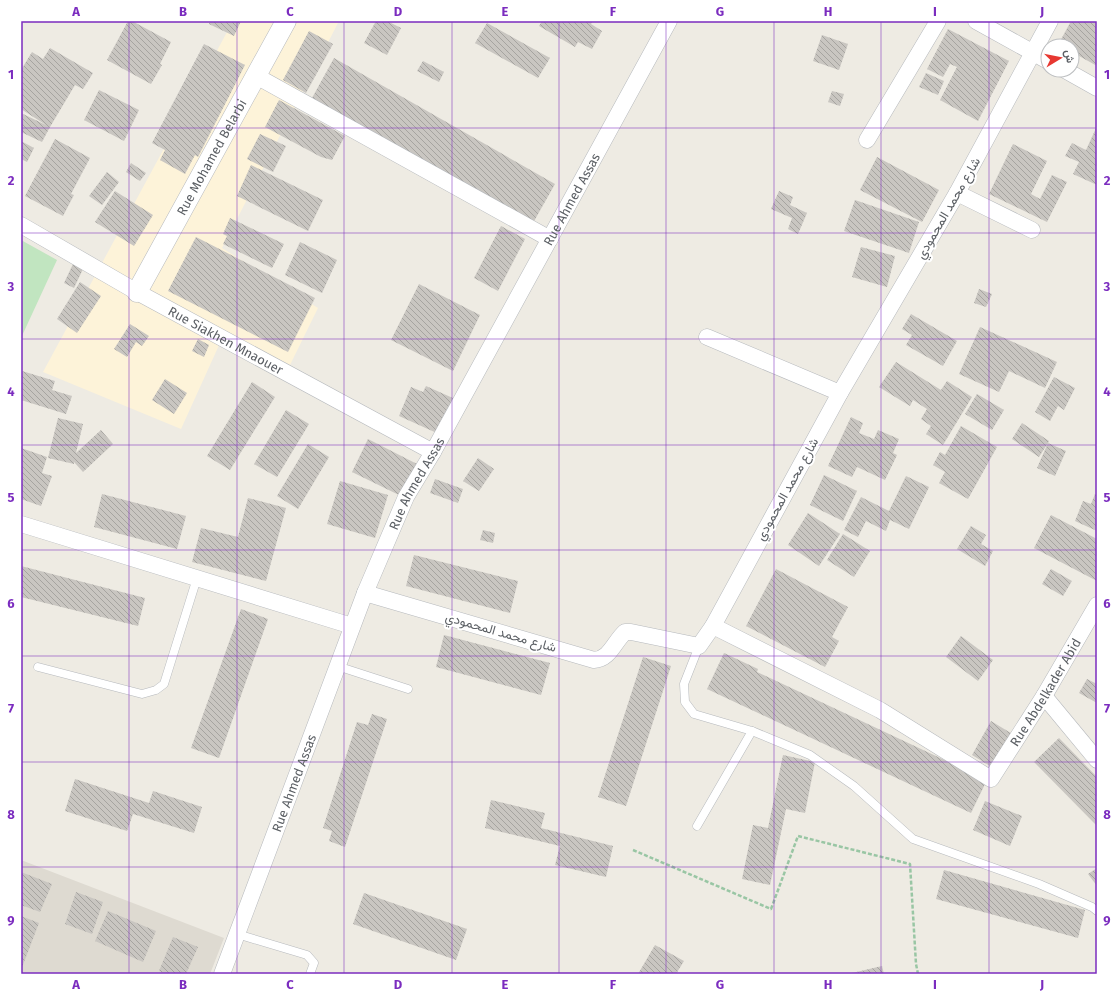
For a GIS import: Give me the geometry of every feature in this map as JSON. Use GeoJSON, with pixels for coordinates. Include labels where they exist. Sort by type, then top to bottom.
{"type":"FeatureCollection","features":[{"type":"Feature","properties":{"kind":"street","name":"Rue Mohamed Belarbi"},"geometry":{"type":"LineString","coordinates":[[137,292],[286,21]]}},
{"type":"Feature","properties":{"kind":"street","name":"Rue Ahmed Assas"},"geometry":{"type":"LineString","coordinates":[[223,974],[352,626],[406,497],[434,452],[669,21]]}},
{"type":"Feature","properties":{"kind":"street"},"geometry":{"type":"LineString","coordinates":[[867,140],[938,21]]}},
{"type":"Feature","properties":{"kind":"street"},"geometry":{"type":"LineString","coordinates":[[976,21],[1040,57]]}},
{"type":"Feature","properties":{"kind":"street","name":"شارع محمد المحمودي"},"geometry":{"type":"LineString","coordinates":[[365,593],[594,660],[601,659],[607,655],[625,632],[699,646],[713,626],[840,393],[957,193],[1050,21]]}},
{"type":"Feature","properties":{"kind":"street"},"geometry":{"type":"LineString","coordinates":[[256,76],[550,238]]}},
{"type":"Feature","properties":{"kind":"street"},"geometry":{"type":"LineString","coordinates":[[1079,78],[1097,88]]}},
{"type":"Feature","properties":{"kind":"street"},"geometry":{"type":"LineString","coordinates":[[957,193],[1032,230]]}},
{"type":"Feature","properties":{"kind":"street","name":"Rue Siakhen Mnaouer"},"geometry":{"type":"LineString","coordinates":[[21,225],[137,292],[434,452]]}},
{"type":"Feature","properties":{"kind":"street"},"geometry":{"type":"LineString","coordinates":[[707,337],[840,393]]}},
{"type":"Feature","properties":{"kind":"street"},"geometry":{"type":"LineString","coordinates":[[21,524],[352,626]]}},
{"type":"Feature","properties":{"kind":"street","name":"Rue Abdelkader Abid"},"geometry":{"type":"LineString","coordinates":[[713,626],[880,710],[991,779],[1044,696],[1097,605]]}},
{"type":"Feature","properties":{"kind":"street"},"geometry":{"type":"LineString","coordinates":[[1044,696],[1097,760]]}},
{"type":"Feature","properties":{"kind":"lane"},"geometry":{"type":"LineString","coordinates":[[38,667],[142,694],[156,690],[164,684],[197,578]]}},
{"type":"Feature","properties":{"kind":"lane"},"geometry":{"type":"LineString","coordinates":[[699,646],[684,684],[685,702],[694,714],[752,731],[810,755],[854,786],[913,839],[1039,884],[1092,907],[1097,911]]}},
{"type":"Feature","properties":{"kind":"lane"},"geometry":{"type":"LineString","coordinates":[[337,666],[408,689]]}},
{"type":"Feature","properties":{"kind":"lane"},"geometry":{"type":"LineString","coordinates":[[697,826],[752,731]]}},
{"type":"Feature","properties":{"kind":"lane"},"geometry":{"type":"LineString","coordinates":[[237,934],[308,955],[314,963],[310,974]]}},
{"type":"Feature","properties":{"kind":"path"},"geometry":{"type":"LineString","coordinates":[[633,850],[772,909],[798,836],[910,864],[916,964],[918,974]]}},
{"type":"Feature","properties":{"kind":"shaded area"},"geometry":{"type":"Polygon","coordinates":[[[233,21],[339,21],[222,248],[318,308],[290,365],[225,332],[181,429],[43,372],[233,21]]]}},
{"type":"Feature","properties":{"kind":"shaded area"},"geometry":{"type":"Polygon","coordinates":[[[21,860],[224,938],[210,974],[21,974],[21,860]]]}},
{"type":"Feature","properties":{"kind":"green space"},"geometry":{"type":"Polygon","coordinates":[[[21,240],[57,260],[21,338],[21,240]]]}},
{"type":"Feature","properties":{"kind":"building"},"geometry":{"type":"Polygon","coordinates":[[[128,21],[132,21],[171,42],[160,64],[162,65],[151,84],[107,60],[128,21]]]}},
{"type":"Feature","properties":{"kind":"building"},"geometry":{"type":"Polygon","coordinates":[[[210,21],[241,21],[234,36],[209,24],[210,21]]]}},
{"type":"Feature","properties":{"kind":"building"},"geometry":{"type":"Polygon","coordinates":[[[376,21],[387,21],[401,28],[387,55],[364,43],[376,21]]]}},
{"type":"Feature","properties":{"kind":"building"},"geometry":{"type":"Polygon","coordinates":[[[542,21],[593,21],[591,24],[602,31],[592,49],[578,42],[575,47],[539,26],[542,21]]]}},
{"type":"Feature","properties":{"kind":"building"},"geometry":{"type":"Polygon","coordinates":[[[1071,21],[1097,21],[1097,66],[1080,56],[1080,38],[1062,38],[1071,21]]]}},
{"type":"Feature","properties":{"kind":"building"},"geometry":{"type":"Polygon","coordinates":[[[487,23],[550,58],[538,78],[475,43],[487,23]]]}},
{"type":"Feature","properties":{"kind":"building"},"geometry":{"type":"Polygon","coordinates":[[[948,29],[1009,61],[978,121],[940,100],[957,67],[950,64],[943,77],[927,69],[948,29]]]}},
{"type":"Feature","properties":{"kind":"building"},"geometry":{"type":"Polygon","coordinates":[[[309,31],[333,44],[306,93],[283,80],[309,31]]]}},
{"type":"Feature","properties":{"kind":"building"},"geometry":{"type":"Polygon","coordinates":[[[822,35],[848,44],[839,70],[813,61],[822,35]]]}},
{"type":"Feature","properties":{"kind":"building"},"geometry":{"type":"Polygon","coordinates":[[[204,44],[245,65],[198,157],[195,155],[185,174],[160,160],[165,150],[152,143],[204,44]]]}},
{"type":"Feature","properties":{"kind":"building"},"geometry":{"type":"Polygon","coordinates":[[[50,48],[93,73],[83,89],[75,85],[42,142],[21,132],[21,113],[46,125],[21,109],[21,70],[32,52],[43,59],[50,48]]]}},
{"type":"Feature","properties":{"kind":"building"},"geometry":{"type":"Polygon","coordinates":[[[334,58],[555,184],[533,223],[312,98],[334,58]]]}},
{"type":"Feature","properties":{"kind":"building"},"geometry":{"type":"Polygon","coordinates":[[[423,61],[444,72],[439,82],[417,71],[423,61]]]}},
{"type":"Feature","properties":{"kind":"building"},"geometry":{"type":"Polygon","coordinates":[[[926,73],[944,81],[938,95],[919,87],[926,73]]]}},
{"type":"Feature","properties":{"kind":"building"},"geometry":{"type":"Polygon","coordinates":[[[99,90],[139,110],[124,141],[84,120],[99,90]]]}},
{"type":"Feature","properties":{"kind":"building"},"geometry":{"type":"Polygon","coordinates":[[[832,91],[844,94],[840,106],[828,102],[832,91]]]}},
{"type":"Feature","properties":{"kind":"building"},"geometry":{"type":"Polygon","coordinates":[[[279,100],[345,136],[332,160],[321,157],[265,127],[279,100]]]}},
{"type":"Feature","properties":{"kind":"building"},"geometry":{"type":"Polygon","coordinates":[[[1097,126],[1097,185],[1073,174],[1079,162],[1065,156],[1072,143],[1086,150],[1097,126]]]}},
{"type":"Feature","properties":{"kind":"building"},"geometry":{"type":"Polygon","coordinates":[[[260,134],[286,146],[273,172],[247,159],[260,134]]]}},
{"type":"Feature","properties":{"kind":"building"},"geometry":{"type":"Polygon","coordinates":[[[55,139],[90,158],[71,194],[74,195],[63,216],[25,196],[55,139]]]}},
{"type":"Feature","properties":{"kind":"building"},"geometry":{"type":"Polygon","coordinates":[[[21,141],[34,148],[27,162],[21,159],[21,141]]]}},
{"type":"Feature","properties":{"kind":"building"},"geometry":{"type":"Polygon","coordinates":[[[1013,144],[1047,161],[1031,194],[1040,199],[1052,175],[1067,182],[1047,222],[989,194],[1013,144]]]}},
{"type":"Feature","properties":{"kind":"building"},"geometry":{"type":"Polygon","coordinates":[[[877,157],[939,190],[922,222],[860,190],[877,157]]]}},
{"type":"Feature","properties":{"kind":"building"},"geometry":{"type":"Polygon","coordinates":[[[131,163],[146,173],[140,181],[126,172],[131,163]]]}},
{"type":"Feature","properties":{"kind":"building"},"geometry":{"type":"Polygon","coordinates":[[[251,165],[323,200],[308,231],[237,196],[251,165]]]}},
{"type":"Feature","properties":{"kind":"building"},"geometry":{"type":"Polygon","coordinates":[[[107,172],[119,182],[102,205],[89,196],[107,172]]]}},
{"type":"Feature","properties":{"kind":"building"},"geometry":{"type":"Polygon","coordinates":[[[115,191],[153,215],[134,246],[95,222],[115,191]]]}},
{"type":"Feature","properties":{"kind":"building"},"geometry":{"type":"Polygon","coordinates":[[[779,191],[793,197],[790,205],[807,213],[798,234],[788,229],[792,218],[771,209],[779,191]]]}},
{"type":"Feature","properties":{"kind":"building"},"geometry":{"type":"Polygon","coordinates":[[[855,200],[919,222],[909,253],[844,231],[855,200]]]}},
{"type":"Feature","properties":{"kind":"building"},"geometry":{"type":"Polygon","coordinates":[[[230,218],[284,244],[272,268],[223,244],[227,236],[223,234],[230,218]]]}},
{"type":"Feature","properties":{"kind":"building"},"geometry":{"type":"Polygon","coordinates":[[[501,226],[525,239],[498,291],[474,278],[501,226]]]}},
{"type":"Feature","properties":{"kind":"building"},"geometry":{"type":"Polygon","coordinates":[[[196,237],[315,298],[288,352],[168,291],[196,237]]]}},
{"type":"Feature","properties":{"kind":"building"},"geometry":{"type":"Polygon","coordinates":[[[300,242],[337,260],[322,293],[285,275],[300,242]]]}},
{"type":"Feature","properties":{"kind":"building"},"geometry":{"type":"Polygon","coordinates":[[[861,247],[895,256],[887,287],[852,277],[861,247]]]}},
{"type":"Feature","properties":{"kind":"building"},"geometry":{"type":"Polygon","coordinates":[[[73,264],[83,269],[74,288],[64,283],[73,264]]]}},
{"type":"Feature","properties":{"kind":"building"},"geometry":{"type":"Polygon","coordinates":[[[80,282],[101,296],[77,333],[57,319],[80,282]]]}},
{"type":"Feature","properties":{"kind":"building"},"geometry":{"type":"Polygon","coordinates":[[[419,284],[480,315],[453,371],[391,340],[419,284]]]}},
{"type":"Feature","properties":{"kind":"building"},"geometry":{"type":"Polygon","coordinates":[[[979,289],[992,294],[986,307],[974,303],[979,289]]]}},
{"type":"Feature","properties":{"kind":"building"},"geometry":{"type":"Polygon","coordinates":[[[911,314],[957,341],[943,366],[906,345],[912,335],[902,329],[911,314]]]}},
{"type":"Feature","properties":{"kind":"building"},"geometry":{"type":"Polygon","coordinates":[[[130,324],[149,336],[142,346],[136,342],[127,357],[114,349],[130,324]]]}},
{"type":"Feature","properties":{"kind":"building"},"geometry":{"type":"Polygon","coordinates":[[[980,327],[1057,362],[1045,388],[1009,371],[999,392],[959,374],[980,327]]]}},
{"type":"Feature","properties":{"kind":"building"},"geometry":{"type":"Polygon","coordinates":[[[198,339],[209,345],[204,357],[192,351],[198,339]]]}},
{"type":"Feature","properties":{"kind":"building"},"geometry":{"type":"Polygon","coordinates":[[[896,362],[941,390],[947,381],[972,397],[943,445],[926,434],[931,426],[921,419],[927,409],[913,400],[910,406],[879,387],[896,362]]]}},
{"type":"Feature","properties":{"kind":"building"},"geometry":{"type":"Polygon","coordinates":[[[22,371],[55,381],[52,390],[72,396],[66,414],[21,400],[22,371]]]}},
{"type":"Feature","properties":{"kind":"building"},"geometry":{"type":"Polygon","coordinates":[[[1054,377],[1075,388],[1064,410],[1058,406],[1050,421],[1035,412],[1054,377]]]}},
{"type":"Feature","properties":{"kind":"building"},"geometry":{"type":"Polygon","coordinates":[[[165,379],[187,393],[174,414],[152,400],[165,379]]]}},
{"type":"Feature","properties":{"kind":"building"},"geometry":{"type":"Polygon","coordinates":[[[252,382],[275,397],[230,470],[207,456],[252,382]]]}},
{"type":"Feature","properties":{"kind":"building"},"geometry":{"type":"Polygon","coordinates":[[[426,386],[455,399],[439,434],[399,416],[411,387],[423,392],[426,386]]]}},
{"type":"Feature","properties":{"kind":"building"},"geometry":{"type":"Polygon","coordinates":[[[977,394],[1004,410],[992,430],[965,414],[977,394]]]}},
{"type":"Feature","properties":{"kind":"building"},"geometry":{"type":"Polygon","coordinates":[[[286,410],[309,424],[277,477],[254,464],[286,410]]]}},
{"type":"Feature","properties":{"kind":"building"},"geometry":{"type":"Polygon","coordinates":[[[851,417],[863,423],[859,433],[874,439],[878,430],[899,439],[893,453],[897,455],[885,480],[857,467],[852,477],[828,466],[851,417]]]}},
{"type":"Feature","properties":{"kind":"building"},"geometry":{"type":"Polygon","coordinates":[[[58,418],[83,424],[76,453],[101,430],[113,444],[83,472],[74,462],[74,464],[48,458],[58,418]]]}},
{"type":"Feature","properties":{"kind":"building"},"geometry":{"type":"Polygon","coordinates":[[[1022,423],[1049,441],[1039,457],[1012,439],[1022,423]]]}},
{"type":"Feature","properties":{"kind":"building"},"geometry":{"type":"Polygon","coordinates":[[[961,426],[997,447],[968,499],[939,483],[945,472],[933,465],[940,452],[945,455],[961,426]]]}},
{"type":"Feature","properties":{"kind":"building"},"geometry":{"type":"Polygon","coordinates":[[[368,439],[417,464],[401,496],[352,472],[368,439]]]}},
{"type":"Feature","properties":{"kind":"building"},"geometry":{"type":"Polygon","coordinates":[[[1048,443],[1066,451],[1055,476],[1037,468],[1048,443]]]}},
{"type":"Feature","properties":{"kind":"building"},"geometry":{"type":"Polygon","coordinates":[[[308,444],[329,457],[298,509],[277,496],[308,444]]]}},
{"type":"Feature","properties":{"kind":"building"},"geometry":{"type":"Polygon","coordinates":[[[21,448],[47,457],[42,473],[52,476],[41,506],[21,499],[21,448]]]}},
{"type":"Feature","properties":{"kind":"building"},"geometry":{"type":"Polygon","coordinates":[[[478,458],[494,469],[479,491],[463,481],[478,458]]]}},
{"type":"Feature","properties":{"kind":"building"},"geometry":{"type":"Polygon","coordinates":[[[824,475],[857,491],[843,521],[810,505],[824,475]]]}},
{"type":"Feature","properties":{"kind":"building"},"geometry":{"type":"Polygon","coordinates":[[[906,476],[929,487],[909,529],[890,520],[886,531],[866,521],[858,537],[844,530],[861,497],[889,511],[906,476]]]}},
{"type":"Feature","properties":{"kind":"building"},"geometry":{"type":"Polygon","coordinates":[[[435,479],[463,489],[458,503],[430,493],[435,479]]]}},
{"type":"Feature","properties":{"kind":"building"},"geometry":{"type":"Polygon","coordinates":[[[340,481],[388,495],[375,538],[327,524],[340,481]]]}},
{"type":"Feature","properties":{"kind":"building"},"geometry":{"type":"Polygon","coordinates":[[[102,494],[186,516],[177,549],[94,527],[102,494]]]}},
{"type":"Feature","properties":{"kind":"building"},"geometry":{"type":"Polygon","coordinates":[[[1095,494],[1097,495],[1097,531],[1075,521],[1083,501],[1091,504],[1095,494]]]}},
{"type":"Feature","properties":{"kind":"building"},"geometry":{"type":"Polygon","coordinates":[[[248,498],[286,508],[266,581],[192,562],[201,528],[238,537],[248,498]]]}},
{"type":"Feature","properties":{"kind":"building"},"geometry":{"type":"Polygon","coordinates":[[[808,513],[840,534],[819,566],[788,545],[808,513]]]}},
{"type":"Feature","properties":{"kind":"building"},"geometry":{"type":"Polygon","coordinates":[[[1051,515],[1097,539],[1097,581],[1034,548],[1051,515]]]}},
{"type":"Feature","properties":{"kind":"building"},"geometry":{"type":"Polygon","coordinates":[[[971,526],[986,535],[981,544],[993,551],[985,566],[957,549],[971,526]]]}},
{"type":"Feature","properties":{"kind":"building"},"geometry":{"type":"Polygon","coordinates":[[[483,530],[495,533],[493,543],[480,540],[483,530]]]}},
{"type":"Feature","properties":{"kind":"building"},"geometry":{"type":"Polygon","coordinates":[[[843,534],[870,551],[854,577],[827,560],[843,534]]]}},
{"type":"Feature","properties":{"kind":"building"},"geometry":{"type":"Polygon","coordinates":[[[414,555],[518,581],[510,613],[406,586],[414,555]]]}},
{"type":"Feature","properties":{"kind":"building"},"geometry":{"type":"Polygon","coordinates":[[[21,566],[145,598],[138,626],[21,597],[21,566]]]}},
{"type":"Feature","properties":{"kind":"building"},"geometry":{"type":"Polygon","coordinates":[[[776,569],[848,607],[832,637],[839,641],[825,667],[746,626],[776,569]]]}},
{"type":"Feature","properties":{"kind":"building"},"geometry":{"type":"Polygon","coordinates":[[[1051,569],[1072,581],[1063,596],[1042,584],[1051,569]]]}},
{"type":"Feature","properties":{"kind":"building"},"geometry":{"type":"Polygon","coordinates":[[[241,609],[268,619],[219,758],[191,748],[241,609]]]}},
{"type":"Feature","properties":{"kind":"building"},"geometry":{"type":"Polygon","coordinates":[[[444,635],[550,663],[541,695],[436,667],[444,635]]]}},
{"type":"Feature","properties":{"kind":"building"},"geometry":{"type":"Polygon","coordinates":[[[961,636],[993,660],[978,681],[946,657],[961,636]]]}},
{"type":"Feature","properties":{"kind":"building"},"geometry":{"type":"Polygon","coordinates":[[[724,653],[758,669],[757,672],[987,780],[971,813],[707,689],[724,653]]]}},
{"type":"Feature","properties":{"kind":"building"},"geometry":{"type":"Polygon","coordinates":[[[643,657],[671,666],[626,806],[598,797],[643,657]]]}},
{"type":"Feature","properties":{"kind":"building"},"geometry":{"type":"Polygon","coordinates":[[[1087,679],[1097,684],[1097,703],[1079,693],[1087,679]]]}},
{"type":"Feature","properties":{"kind":"building"},"geometry":{"type":"Polygon","coordinates":[[[372,714],[387,719],[345,847],[329,841],[332,831],[323,828],[357,722],[368,725],[372,714]]]}},
{"type":"Feature","properties":{"kind":"building"},"geometry":{"type":"Polygon","coordinates":[[[991,721],[1014,735],[995,769],[972,755],[991,721]]]}},
{"type":"Feature","properties":{"kind":"building"},"geometry":{"type":"Polygon","coordinates":[[[1059,738],[1097,777],[1097,826],[1034,762],[1059,738]]]}},
{"type":"Feature","properties":{"kind":"building"},"geometry":{"type":"Polygon","coordinates":[[[783,755],[815,762],[805,813],[786,809],[770,885],[742,879],[753,825],[768,828],[783,755]]]}},
{"type":"Feature","properties":{"kind":"building"},"geometry":{"type":"Polygon","coordinates":[[[75,779],[149,803],[153,791],[202,807],[194,833],[133,814],[127,831],[65,811],[75,779]]]}},
{"type":"Feature","properties":{"kind":"building"},"geometry":{"type":"Polygon","coordinates":[[[491,800],[545,813],[541,828],[613,846],[606,877],[555,865],[560,846],[485,828],[491,800]]]}},
{"type":"Feature","properties":{"kind":"building"},"geometry":{"type":"Polygon","coordinates":[[[985,801],[1022,816],[1010,846],[973,830],[985,801]]]}},
{"type":"Feature","properties":{"kind":"building"},"geometry":{"type":"Polygon","coordinates":[[[1097,868],[1097,886],[1088,874],[1097,868]]]}},
{"type":"Feature","properties":{"kind":"building"},"geometry":{"type":"Polygon","coordinates":[[[944,870],[1085,910],[1078,938],[936,899],[944,870]]]}},
{"type":"Feature","properties":{"kind":"building"},"geometry":{"type":"Polygon","coordinates":[[[21,872],[52,884],[40,912],[21,905],[21,872]]]}},
{"type":"Feature","properties":{"kind":"building"},"geometry":{"type":"Polygon","coordinates":[[[76,892],[103,902],[92,934],[65,924],[76,892]]]}},
{"type":"Feature","properties":{"kind":"building"},"geometry":{"type":"Polygon","coordinates":[[[364,893],[467,929],[456,960],[353,924],[364,893]]]}},
{"type":"Feature","properties":{"kind":"building"},"geometry":{"type":"Polygon","coordinates":[[[108,911],[156,931],[143,962],[95,941],[108,911]]]}},
{"type":"Feature","properties":{"kind":"building"},"geometry":{"type":"Polygon","coordinates":[[[21,916],[39,923],[21,970],[21,916]]]}},
{"type":"Feature","properties":{"kind":"building"},"geometry":{"type":"Polygon","coordinates":[[[173,937],[198,947],[186,974],[166,974],[159,971],[173,937]]]}},
{"type":"Feature","properties":{"kind":"building"},"geometry":{"type":"Polygon","coordinates":[[[655,945],[684,961],[676,974],[638,974],[655,945]]]}},
{"type":"Feature","properties":{"kind":"building"},"geometry":{"type":"Polygon","coordinates":[[[882,966],[884,974],[852,974],[852,973],[882,966]]]}}]}
